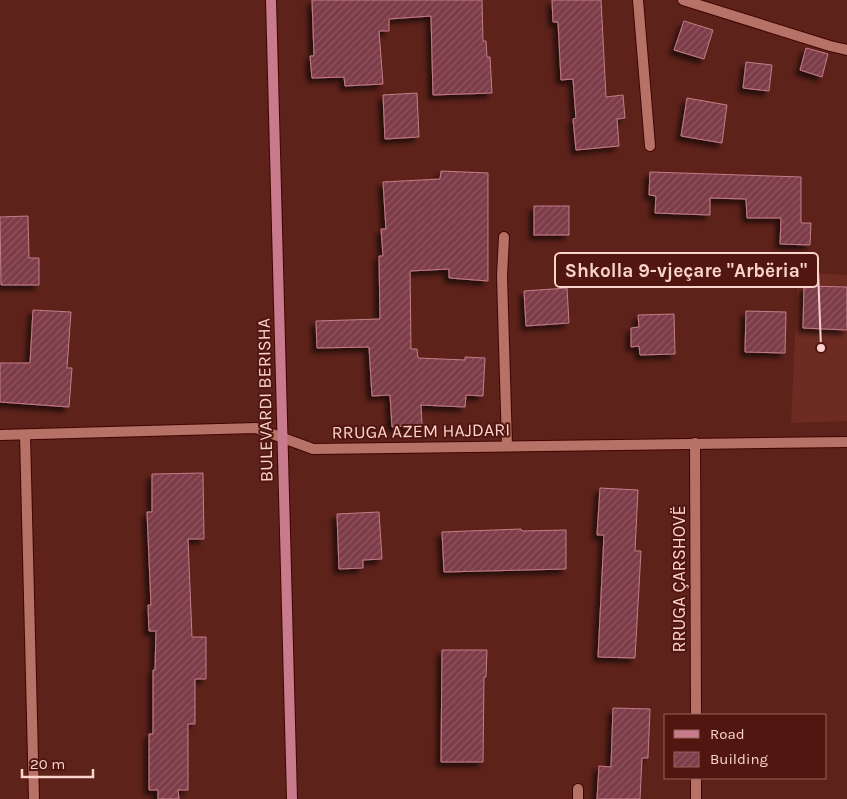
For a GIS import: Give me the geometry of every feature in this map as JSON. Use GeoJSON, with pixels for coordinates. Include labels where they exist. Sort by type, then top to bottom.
{"type":"FeatureCollection","features":[{"type":"Feature","properties":{"kind":"main road","name":"BULEVARDI BERISHA"},"geometry":{"type":"LineString","coordinates":[[271,0],[292,799]]}},
{"type":"Feature","properties":{"kind":"street"},"geometry":{"type":"LineString","coordinates":[[638,0],[650,146]]}},
{"type":"Feature","properties":{"kind":"street"},"geometry":{"type":"LineString","coordinates":[[683,0],[847,50]]}},
{"type":"Feature","properties":{"kind":"street"},"geometry":{"type":"LineString","coordinates":[[504,237],[502,276],[507,446]]}},
{"type":"Feature","properties":{"kind":"street","name":"RRUGA AZEM HAJDARI"},"geometry":{"type":"LineString","coordinates":[[0,436],[256,428],[313,448],[847,442]]}},
{"type":"Feature","properties":{"kind":"street"},"geometry":{"type":"LineString","coordinates":[[25,435],[34,799]]}},
{"type":"Feature","properties":{"kind":"street","name":"RRUGA ÇARSHOVË"},"geometry":{"type":"LineString","coordinates":[[695,443],[696,714]]}},
{"type":"Feature","properties":{"kind":"street"},"geometry":{"type":"LineString","coordinates":[[696,779],[696,799]]}},
{"type":"Feature","properties":{"kind":"shaded area"},"geometry":{"type":"Polygon","coordinates":[[[798,272],[847,275],[847,421],[791,423],[798,272]]]}},
{"type":"Feature","properties":{"kind":"building"},"geometry":{"type":"Polygon","coordinates":[[[312,0],[482,0],[483,41],[486,41],[487,57],[490,57],[492,93],[433,95],[431,16],[389,19],[389,31],[379,31],[383,84],[345,86],[344,77],[312,78],[310,56],[314,56],[312,0]]]}},
{"type":"Feature","properties":{"kind":"building"},"geometry":{"type":"Polygon","coordinates":[[[552,0],[601,0],[606,97],[623,95],[625,118],[617,119],[619,146],[576,150],[573,119],[576,118],[573,79],[561,80],[558,22],[553,22],[552,0]]]}},
{"type":"Feature","properties":{"kind":"building"},"geometry":{"type":"Polygon","coordinates":[[[684,21],[713,30],[704,59],[674,50],[684,21]]]}},
{"type":"Feature","properties":{"kind":"building"},"geometry":{"type":"Polygon","coordinates":[[[806,48],[828,54],[822,77],[800,70],[806,48]]]}},
{"type":"Feature","properties":{"kind":"building"},"geometry":{"type":"Polygon","coordinates":[[[746,62],[772,65],[769,91],[743,88],[746,62]]]}},
{"type":"Feature","properties":{"kind":"building"},"geometry":{"type":"Polygon","coordinates":[[[417,93],[419,137],[385,139],[383,95],[417,93]]]}},
{"type":"Feature","properties":{"kind":"building"},"geometry":{"type":"Polygon","coordinates":[[[687,98],[727,105],[722,143],[681,136],[687,98]]]}},
{"type":"Feature","properties":{"kind":"building"},"geometry":{"type":"Polygon","coordinates":[[[441,171],[488,173],[488,281],[449,278],[449,269],[410,271],[411,349],[417,349],[418,358],[465,360],[465,357],[485,358],[483,396],[466,395],[465,407],[421,405],[422,425],[392,427],[390,395],[372,396],[369,347],[317,348],[316,321],[380,319],[379,256],[383,256],[381,229],[386,229],[383,182],[440,179],[441,171]]]}},
{"type":"Feature","properties":{"kind":"building"},"geometry":{"type":"Polygon","coordinates":[[[650,172],[801,177],[801,223],[811,223],[810,245],[780,244],[781,218],[747,218],[746,199],[710,198],[710,215],[655,213],[656,196],[649,195],[650,172]]]}},
{"type":"Feature","properties":{"kind":"building"},"geometry":{"type":"Polygon","coordinates":[[[534,206],[569,206],[569,235],[534,235],[534,206]]]}},
{"type":"Feature","properties":{"kind":"building"},"geometry":{"type":"Polygon","coordinates":[[[28,216],[29,258],[39,258],[39,285],[1,285],[0,217],[28,216]]]}},
{"type":"Feature","properties":{"kind":"building"},"geometry":{"type":"Polygon","coordinates":[[[804,286],[847,287],[847,330],[803,328],[804,286]]]}},
{"type":"Feature","properties":{"kind":"building"},"geometry":{"type":"Polygon","coordinates":[[[567,288],[569,323],[526,326],[524,291],[567,288]]]}},
{"type":"Feature","properties":{"kind":"building"},"geometry":{"type":"Polygon","coordinates":[[[33,310],[71,312],[67,368],[72,368],[69,407],[0,402],[0,363],[30,363],[33,310]]]}},
{"type":"Feature","properties":{"kind":"building"},"geometry":{"type":"Polygon","coordinates":[[[746,311],[786,312],[785,353],[745,352],[746,311]]]}},
{"type":"Feature","properties":{"kind":"building"},"geometry":{"type":"Polygon","coordinates":[[[674,314],[675,354],[640,355],[639,346],[631,347],[631,328],[639,327],[638,315],[674,314]]]}},
{"type":"Feature","properties":{"kind":"building"},"geometry":{"type":"Polygon","coordinates":[[[203,473],[204,539],[188,539],[192,637],[206,637],[206,679],[195,679],[195,724],[188,724],[188,790],[178,790],[179,799],[158,799],[158,790],[149,790],[149,734],[153,734],[153,670],[155,670],[156,631],[149,631],[148,605],[151,605],[147,512],[152,512],[152,474],[203,473]]]}},
{"type":"Feature","properties":{"kind":"building"},"geometry":{"type":"Polygon","coordinates":[[[600,488],[638,490],[635,551],[641,551],[635,658],[598,657],[604,535],[597,535],[600,488]]]}},
{"type":"Feature","properties":{"kind":"building"},"geometry":{"type":"Polygon","coordinates":[[[379,512],[382,559],[363,560],[363,568],[339,569],[337,514],[379,512]]]}},
{"type":"Feature","properties":{"kind":"building"},"geometry":{"type":"Polygon","coordinates":[[[521,529],[522,531],[566,530],[566,569],[444,572],[442,532],[521,529]]]}},
{"type":"Feature","properties":{"kind":"building"},"geometry":{"type":"Polygon","coordinates":[[[442,650],[487,650],[486,677],[484,677],[483,762],[441,762],[442,650]]]}},
{"type":"Feature","properties":{"kind":"building"},"geometry":{"type":"Polygon","coordinates":[[[613,708],[650,709],[648,758],[642,758],[640,799],[597,799],[599,766],[611,767],[613,708]]]}},
{"type":"Feature","properties":{"kind":"place","name":"Shkolla 9-vjeçare \"Arbëria\""},"geometry":{"type":"Point","coordinates":[821,348]}}]}
